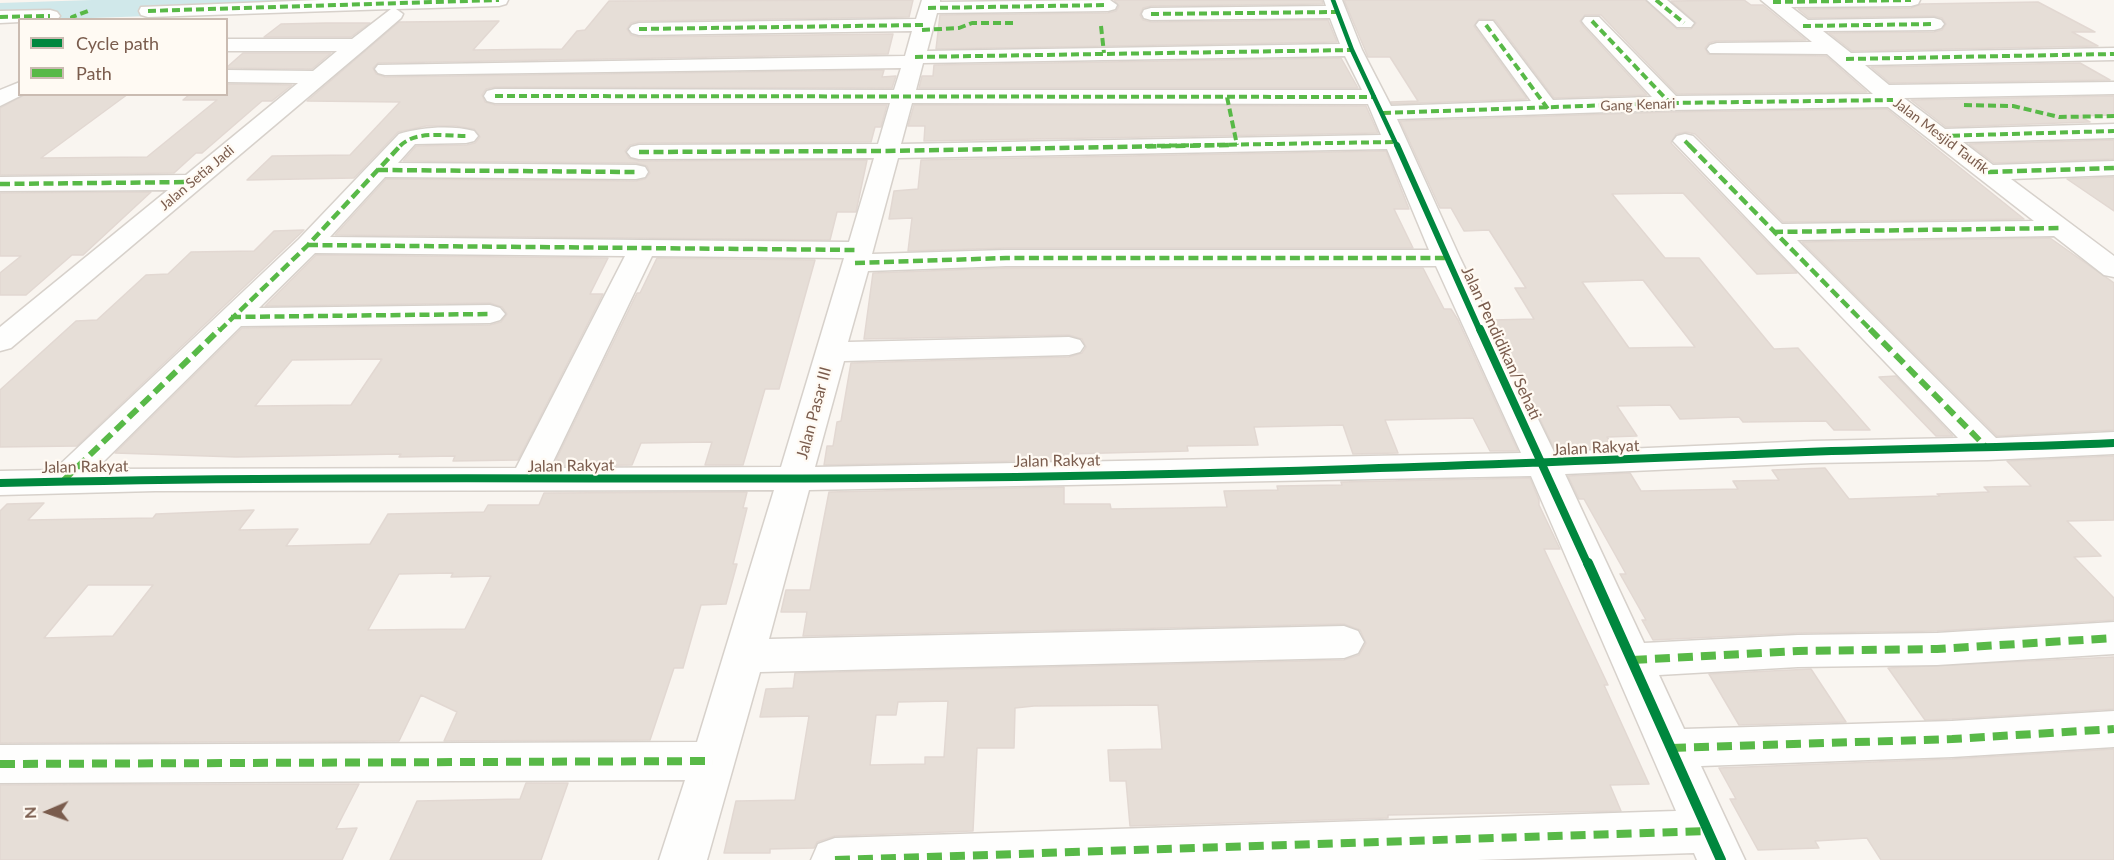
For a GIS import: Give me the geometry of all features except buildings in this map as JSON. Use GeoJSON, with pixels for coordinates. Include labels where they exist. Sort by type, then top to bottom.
{"type":"FeatureCollection","features":[{"type":"Feature","properties":{"kind":"street"},"geometry":{"type":"LineString","coordinates":[[148,11],[500,0]]}},
{"type":"Feature","properties":{"kind":"street"},"geometry":{"type":"LineString","coordinates":[[1656,0],[1684,23]]}},
{"type":"Feature","properties":{"kind":"street"},"geometry":{"type":"LineString","coordinates":[[1772,1],[1911,0]]}},
{"type":"Feature","properties":{"kind":"street","name":"Jalan Mesjid Taufik"},"geometry":{"type":"LineString","coordinates":[[1772,1],[1940,136],[2114,269]]}},
{"type":"Feature","properties":{"kind":"street"},"geometry":{"type":"LineString","coordinates":[[639,28],[926,16],[1108,5]]}},
{"type":"Feature","properties":{"kind":"street"},"geometry":{"type":"LineString","coordinates":[[1152,14],[1335,6]]}},
{"type":"Feature","properties":{"kind":"street","name":"Jalan Pendidikan/Sehati"},"geometry":{"type":"LineString","coordinates":[[1335,6],[1352,50],[1543,464],[1714,846]]}},
{"type":"Feature","properties":{"kind":"street","name":"Jalan Setia Jadi"},"geometry":{"type":"LineString","coordinates":[[0,342],[394,14]]}},
{"type":"Feature","properties":{"kind":"street"},"geometry":{"type":"LineString","coordinates":[[0,17],[50,16]]}},
{"type":"Feature","properties":{"kind":"street"},"geometry":{"type":"LineString","coordinates":[[926,16],[959,28],[972,23],[1013,23]]}},
{"type":"Feature","properties":{"kind":"street","name":"Jalan Pasar III"},"geometry":{"type":"LineString","coordinates":[[683,860],[797,477],[926,16]]}},
{"type":"Feature","properties":{"kind":"street"},"geometry":{"type":"LineString","coordinates":[[1592,21],[1670,103]]}},
{"type":"Feature","properties":{"kind":"street"},"geometry":{"type":"LineString","coordinates":[[1803,26],[1934,24]]}},
{"type":"Feature","properties":{"kind":"street"},"geometry":{"type":"LineString","coordinates":[[1486,25],[1548,109]]}},
{"type":"Feature","properties":{"kind":"street"},"geometry":{"type":"LineString","coordinates":[[1101,26],[1104,53]]}},
{"type":"Feature","properties":{"kind":"street"},"geometry":{"type":"LineString","coordinates":[[228,45],[358,45]]}},
{"type":"Feature","properties":{"kind":"street"},"geometry":{"type":"LineString","coordinates":[[1718,49],[1839,53],[2114,54]]}},
{"type":"Feature","properties":{"kind":"street"},"geometry":{"type":"LineString","coordinates":[[385,69],[914,60],[1104,53],[1352,50]]}},
{"type":"Feature","properties":{"kind":"street"},"geometry":{"type":"LineString","coordinates":[[228,76],[320,77]]}},
{"type":"Feature","properties":{"kind":"street","name":"Gang Kenari"},"geometry":{"type":"LineString","coordinates":[[900,105],[1227,97],[1379,105],[1548,109],[2114,88]]}},
{"type":"Feature","properties":{"kind":"street"},"geometry":{"type":"LineString","coordinates":[[0,99],[18,89]]}},
{"type":"Feature","properties":{"kind":"street"},"geometry":{"type":"LineString","coordinates":[[495,96],[900,105]]}},
{"type":"Feature","properties":{"kind":"street"},"geometry":{"type":"LineString","coordinates":[[1227,97],[1236,145]]}},
{"type":"Feature","properties":{"kind":"street"},"geometry":{"type":"LineString","coordinates":[[700,117],[900,105]]}},
{"type":"Feature","properties":{"kind":"street"},"geometry":{"type":"LineString","coordinates":[[1964,105],[2013,106],[2059,117],[2114,117]]}},
{"type":"Feature","properties":{"kind":"street"},"geometry":{"type":"LineString","coordinates":[[1940,136],[2114,131]]}},
{"type":"Feature","properties":{"kind":"street"},"geometry":{"type":"LineString","coordinates":[[64,480],[308,245],[411,136],[466,136]]}},
{"type":"Feature","properties":{"kind":"street"},"geometry":{"type":"LineString","coordinates":[[1685,141],[1988,449]]}},
{"type":"Feature","properties":{"kind":"street"},"geometry":{"type":"LineString","coordinates":[[765,172],[884,162],[1236,145],[1394,142]]}},
{"type":"Feature","properties":{"kind":"street"},"geometry":{"type":"LineString","coordinates":[[378,170],[637,162],[884,162]]}},
{"type":"Feature","properties":{"kind":"street"},"geometry":{"type":"LineString","coordinates":[[1988,172],[2114,168]]}},
{"type":"Feature","properties":{"kind":"street"},"geometry":{"type":"LineString","coordinates":[[0,184],[192,182]]}},
{"type":"Feature","properties":{"kind":"street"},"geometry":{"type":"LineString","coordinates":[[1773,232],[2061,228]]}},
{"type":"Feature","properties":{"kind":"street"},"geometry":{"type":"LineString","coordinates":[[308,245],[642,249],[1006,258],[1446,258]]}},
{"type":"Feature","properties":{"kind":"street"},"geometry":{"type":"LineString","coordinates":[[527,480],[642,249]]}},
{"type":"Feature","properties":{"kind":"street"},"geometry":{"type":"LineString","coordinates":[[231,317],[490,314]]}},
{"type":"Feature","properties":{"kind":"street"},"geometry":{"type":"LineString","coordinates":[[831,352],[1069,346]]}},
{"type":"Feature","properties":{"kind":"street","name":"Jalan Rakyat"},"geometry":{"type":"LineString","coordinates":[[0,483],[64,480],[922,478],[1543,464],[1812,452],[1988,449],[2114,443]]}},
{"type":"Feature","properties":{"kind":"street"},"geometry":{"type":"LineString","coordinates":[[1632,660],[1798,651],[1937,649],[2114,638]]}},
{"type":"Feature","properties":{"kind":"street"},"geometry":{"type":"LineString","coordinates":[[744,656],[1344,642]]}},
{"type":"Feature","properties":{"kind":"street"},"geometry":{"type":"LineString","coordinates":[[1671,748],[1952,739],[2114,729]]}},
{"type":"Feature","properties":{"kind":"street"},"geometry":{"type":"LineString","coordinates":[[0,764],[713,761]]}},
{"type":"Feature","properties":{"kind":"street"},"geometry":{"type":"LineString","coordinates":[[835,860],[1714,846]]}},
{"type":"Feature","properties":{"kind":"waterway"},"geometry":{"type":"LineString","coordinates":[[0,12],[364,0]]}},
{"type":"Feature","properties":{"kind":"marked path"},"geometry":{"type":"LineString","coordinates":[[148,11],[499,0]]}},
{"type":"Feature","properties":{"kind":"marked path"},"geometry":{"type":"LineString","coordinates":[[1656,0],[1684,23]]}},
{"type":"Feature","properties":{"kind":"marked path"},"geometry":{"type":"LineString","coordinates":[[1773,2],[1911,0]]}},
{"type":"Feature","properties":{"kind":"marked path"},"geometry":{"type":"LineString","coordinates":[[928,8],[1108,5]]}},
{"type":"Feature","properties":{"kind":"marked path"},"geometry":{"type":"LineString","coordinates":[[72,18],[88,11]]}},
{"type":"Feature","properties":{"kind":"marked path"},"geometry":{"type":"LineString","coordinates":[[1151,14],[1338,12]]}},
{"type":"Feature","properties":{"kind":"marked path"},"geometry":{"type":"LineString","coordinates":[[0,17],[50,16]]}},
{"type":"Feature","properties":{"kind":"marked path"},"geometry":{"type":"LineString","coordinates":[[1592,21],[1670,103]]}},
{"type":"Feature","properties":{"kind":"marked path"},"geometry":{"type":"LineString","coordinates":[[922,30],[959,28],[972,23],[1013,23]]}},
{"type":"Feature","properties":{"kind":"marked path"},"geometry":{"type":"LineString","coordinates":[[1803,26],[1934,24]]}},
{"type":"Feature","properties":{"kind":"marked path"},"geometry":{"type":"LineString","coordinates":[[639,29],[923,25]]}},
{"type":"Feature","properties":{"kind":"marked path"},"geometry":{"type":"LineString","coordinates":[[1486,25],[1548,109]]}},
{"type":"Feature","properties":{"kind":"marked path"},"geometry":{"type":"LineString","coordinates":[[1101,26],[1104,53]]}},
{"type":"Feature","properties":{"kind":"marked path"},"geometry":{"type":"LineString","coordinates":[[915,57],[1352,50]]}},
{"type":"Feature","properties":{"kind":"marked path"},"geometry":{"type":"LineString","coordinates":[[1846,59],[2114,54]]}},
{"type":"Feature","properties":{"kind":"marked path"},"geometry":{"type":"LineString","coordinates":[[495,96],[1376,97]]}},
{"type":"Feature","properties":{"kind":"marked path"},"geometry":{"type":"LineString","coordinates":[[1227,97],[1237,145]]}},
{"type":"Feature","properties":{"kind":"marked path"},"geometry":{"type":"LineString","coordinates":[[1383,113],[1670,103],[1893,100]]}},
{"type":"Feature","properties":{"kind":"marked path"},"geometry":{"type":"LineString","coordinates":[[1964,105],[2013,106],[2059,117],[2114,116]]}},
{"type":"Feature","properties":{"kind":"marked path"},"geometry":{"type":"LineString","coordinates":[[1940,136],[2114,131]]}},
{"type":"Feature","properties":{"kind":"marked path"},"geometry":{"type":"LineString","coordinates":[[64,480],[308,245],[407,139],[416,136],[466,136]]}},
{"type":"Feature","properties":{"kind":"marked path"},"geometry":{"type":"LineString","coordinates":[[1685,141],[1988,449]]}},
{"type":"Feature","properties":{"kind":"marked path"},"geometry":{"type":"LineString","coordinates":[[639,152],[887,151],[1394,142]]}},
{"type":"Feature","properties":{"kind":"marked path"},"geometry":{"type":"LineString","coordinates":[[1988,172],[2114,168]]}},
{"type":"Feature","properties":{"kind":"marked path"},"geometry":{"type":"LineString","coordinates":[[378,170],[636,172]]}},
{"type":"Feature","properties":{"kind":"marked path"},"geometry":{"type":"LineString","coordinates":[[0,184],[192,182]]}},
{"type":"Feature","properties":{"kind":"marked path"},"geometry":{"type":"LineString","coordinates":[[1773,232],[2061,228]]}},
{"type":"Feature","properties":{"kind":"marked path"},"geometry":{"type":"LineString","coordinates":[[308,245],[858,250]]}},
{"type":"Feature","properties":{"kind":"marked path"},"geometry":{"type":"LineString","coordinates":[[855,263],[1006,258],[1446,258]]}},
{"type":"Feature","properties":{"kind":"marked path"},"geometry":{"type":"LineString","coordinates":[[231,317],[490,314]]}},
{"type":"Feature","properties":{"kind":"marked path"},"geometry":{"type":"LineString","coordinates":[[1632,660],[1798,651],[1937,649],[2114,638]]}},
{"type":"Feature","properties":{"kind":"marked path"},"geometry":{"type":"LineString","coordinates":[[1671,748],[1952,739],[2114,729]]}},
{"type":"Feature","properties":{"kind":"marked path"},"geometry":{"type":"LineString","coordinates":[[0,764],[713,761]]}},
{"type":"Feature","properties":{"kind":"marked path"},"geometry":{"type":"LineString","coordinates":[[835,860],[1707,831]]}},
{"type":"Feature","properties":{"kind":"cycle path"},"geometry":{"type":"LineString","coordinates":[[1333,0],[1352,50],[1376,97],[1446,258],[1543,464],[1721,860]]}},
{"type":"Feature","properties":{"kind":"cycle path"},"geometry":{"type":"LineString","coordinates":[[0,483],[155,479],[922,478],[1543,464],[1812,452],[1988,449],[2114,443]]}}]}
